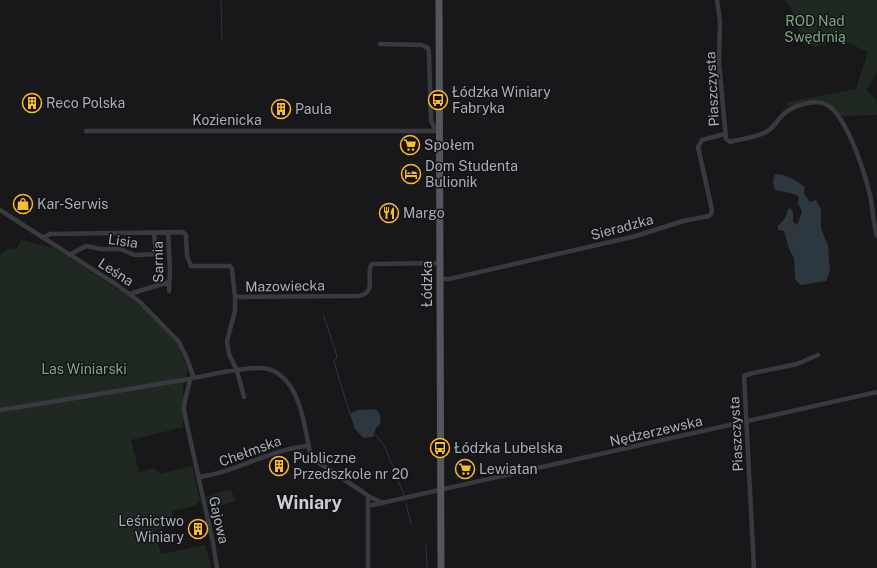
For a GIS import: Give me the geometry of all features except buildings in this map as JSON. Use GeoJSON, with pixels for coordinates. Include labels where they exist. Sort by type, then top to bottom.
{"type":"FeatureCollection","features":[{"type":"Feature","properties":{"kind":"main road","name":"Łódzka"},"geometry":{"type":"LineString","coordinates":[[439,0],[438,131],[440,263],[440,568]]}},
{"type":"Feature","properties":{"kind":"street","name":"Piaszczysta"},"geometry":{"type":"LineString","coordinates":[[717,0],[720,21],[719,63],[726,139],[730,142],[757,135],[768,130],[783,114],[790,109],[813,103],[825,104],[831,108],[847,130],[867,185],[872,209],[872,220],[877,236]]}},
{"type":"Feature","properties":{"kind":"street"},"geometry":{"type":"LineString","coordinates":[[380,44],[422,45],[428,48],[430,60],[431,121],[438,131]]}},
{"type":"Feature","properties":{"kind":"street","name":"Kozienicka"},"geometry":{"type":"LineString","coordinates":[[86,131],[438,131]]}},
{"type":"Feature","properties":{"kind":"street","name":"Sieradzka"},"geometry":{"type":"LineString","coordinates":[[440,279],[449,279],[636,236],[683,221],[709,216],[712,213],[712,210],[698,147],[702,140],[725,134]]}},
{"type":"Feature","properties":{"kind":"street","name":"Leśna"},"geometry":{"type":"LineString","coordinates":[[0,210],[130,294],[179,342],[186,356],[192,379]]}},
{"type":"Feature","properties":{"kind":"street","name":"Lisia"},"geometry":{"type":"LineString","coordinates":[[68,255],[86,246],[101,249],[120,249],[136,255],[156,254],[154,232]]}},
{"type":"Feature","properties":{"kind":"street","name":"Sarnia"},"geometry":{"type":"LineString","coordinates":[[168,232],[170,271],[169,291]]}},
{"type":"Feature","properties":{"kind":"street","name":"Mazowiecka"},"geometry":{"type":"LineString","coordinates":[[43,238],[50,234],[184,232],[186,233],[187,256],[191,266],[232,267],[235,297],[359,296],[364,294],[369,289],[370,268],[372,264],[440,263]]}},
{"type":"Feature","properties":{"kind":"street"},"geometry":{"type":"LineString","coordinates":[[130,294],[169,282]]}},
{"type":"Feature","properties":{"kind":"street"},"geometry":{"type":"LineString","coordinates":[[235,297],[234,315],[227,341],[229,354],[236,369],[244,396]]}},
{"type":"Feature","properties":{"kind":"street","name":"Piaszczysta"},"geometry":{"type":"LineString","coordinates":[[754,568],[744,376],[796,364],[818,355]]}},
{"type":"Feature","properties":{"kind":"street"},"geometry":{"type":"LineString","coordinates":[[0,410],[192,379],[236,369],[264,368],[278,373],[286,380],[296,398],[308,446],[313,459],[368,496],[384,503]]}},
{"type":"Feature","properties":{"kind":"street","name":"Gajowa"},"geometry":{"type":"LineString","coordinates":[[192,379],[184,408],[216,555],[217,568]]}},
{"type":"Feature","properties":{"kind":"street","name":"Nędzerzewska"},"geometry":{"type":"LineString","coordinates":[[368,506],[877,392]]}},
{"type":"Feature","properties":{"kind":"street","name":"Chełmska"},"geometry":{"type":"LineString","coordinates":[[199,477],[222,473],[289,448],[308,446]]}},
{"type":"Feature","properties":{"kind":"street"},"geometry":{"type":"LineString","coordinates":[[368,496],[368,568]]}},
{"type":"Feature","properties":{"kind":"green space","name":"ROD Nad Swędrnią"},"geometry":{"type":"Polygon","coordinates":[[[784,0],[877,0],[877,73],[867,90],[877,101],[877,115],[841,116],[825,101],[787,106],[787,102],[856,89],[868,52],[842,40],[814,47],[802,42],[791,8],[784,0]]]}},
{"type":"Feature","properties":{"kind":"green space","name":"Las Winiarski"},"geometry":{"type":"Polygon","coordinates":[[[21,240],[54,248],[128,296],[144,309],[177,343],[188,370],[183,386],[183,427],[131,440],[139,472],[155,468],[160,474],[192,466],[200,500],[195,506],[172,511],[173,525],[154,531],[161,554],[205,545],[211,565],[210,568],[0,568],[0,255],[9,248],[16,249],[21,240]]]}},
{"type":"Feature","properties":{"kind":"green space"},"geometry":{"type":"Polygon","coordinates":[[[231,489],[235,501],[211,509],[206,497],[231,489]]]}},
{"type":"Feature","properties":{"kind":"shaded area"},"geometry":{"type":"Polygon","coordinates":[[[775,174],[787,176],[805,187],[804,194],[810,202],[816,200],[821,210],[821,228],[828,246],[830,271],[826,281],[800,285],[795,279],[794,258],[789,249],[784,231],[778,230],[778,226],[785,218],[789,207],[793,212],[793,222],[797,225],[802,212],[798,203],[799,197],[794,194],[775,190],[773,181],[775,174]]]}},
{"type":"Feature","properties":{"kind":"shaded area"},"geometry":{"type":"Polygon","coordinates":[[[374,409],[380,415],[380,424],[376,428],[373,437],[363,438],[355,429],[350,414],[358,410],[374,409]]]}},
{"type":"Feature","properties":{"kind":"waterway"},"geometry":{"type":"LineString","coordinates":[[221,0],[222,41]]}},
{"type":"Feature","properties":{"kind":"waterway"},"geometry":{"type":"LineString","coordinates":[[323,314],[337,356],[334,362],[350,414]]}},
{"type":"Feature","properties":{"kind":"waterway"},"geometry":{"type":"LineString","coordinates":[[375,434],[385,447],[404,495]]}},
{"type":"Feature","properties":{"kind":"waterway"},"geometry":{"type":"LineString","coordinates":[[406,503],[411,524]]}},
{"type":"Feature","properties":{"kind":"waterway"},"geometry":{"type":"LineString","coordinates":[[426,545],[427,568]]}},
{"type":"Feature","properties":{"kind":"place","name":"Łódzka Winiary Fabryka"},"geometry":{"type":"Point","coordinates":[438,100]}},
{"type":"Feature","properties":{"kind":"place","name":"Reco Polska"},"geometry":{"type":"Point","coordinates":[32,103]}},
{"type":"Feature","properties":{"kind":"place","name":"Paula"},"geometry":{"type":"Point","coordinates":[281,109]}},
{"type":"Feature","properties":{"kind":"place","name":"Społem"},"geometry":{"type":"Point","coordinates":[410,145]}},
{"type":"Feature","properties":{"kind":"place","name":"Dom Studenta Bulionik"},"geometry":{"type":"Point","coordinates":[411,174]}},
{"type":"Feature","properties":{"kind":"place","name":"Kar-Serwis"},"geometry":{"type":"Point","coordinates":[23,204]}},
{"type":"Feature","properties":{"kind":"place","name":"Margo"},"geometry":{"type":"Point","coordinates":[389,213]}},
{"type":"Feature","properties":{"kind":"place","name":"Łódzka Lubelska"},"geometry":{"type":"Point","coordinates":[440,448]}},
{"type":"Feature","properties":{"kind":"place","name":"Publiczne Przedszkole nr 20"},"geometry":{"type":"Point","coordinates":[279,466]}},
{"type":"Feature","properties":{"kind":"place","name":"Lewiatan"},"geometry":{"type":"Point","coordinates":[465,469]}},
{"type":"Feature","properties":{"kind":"place","name":"Leśnictwo Winiary"},"geometry":{"type":"Point","coordinates":[198,529]}},
{"type":"Feature","properties":{"kind":"district","name":"Winiary"},"geometry":{"type":"Point","coordinates":[309,502]}}]}
